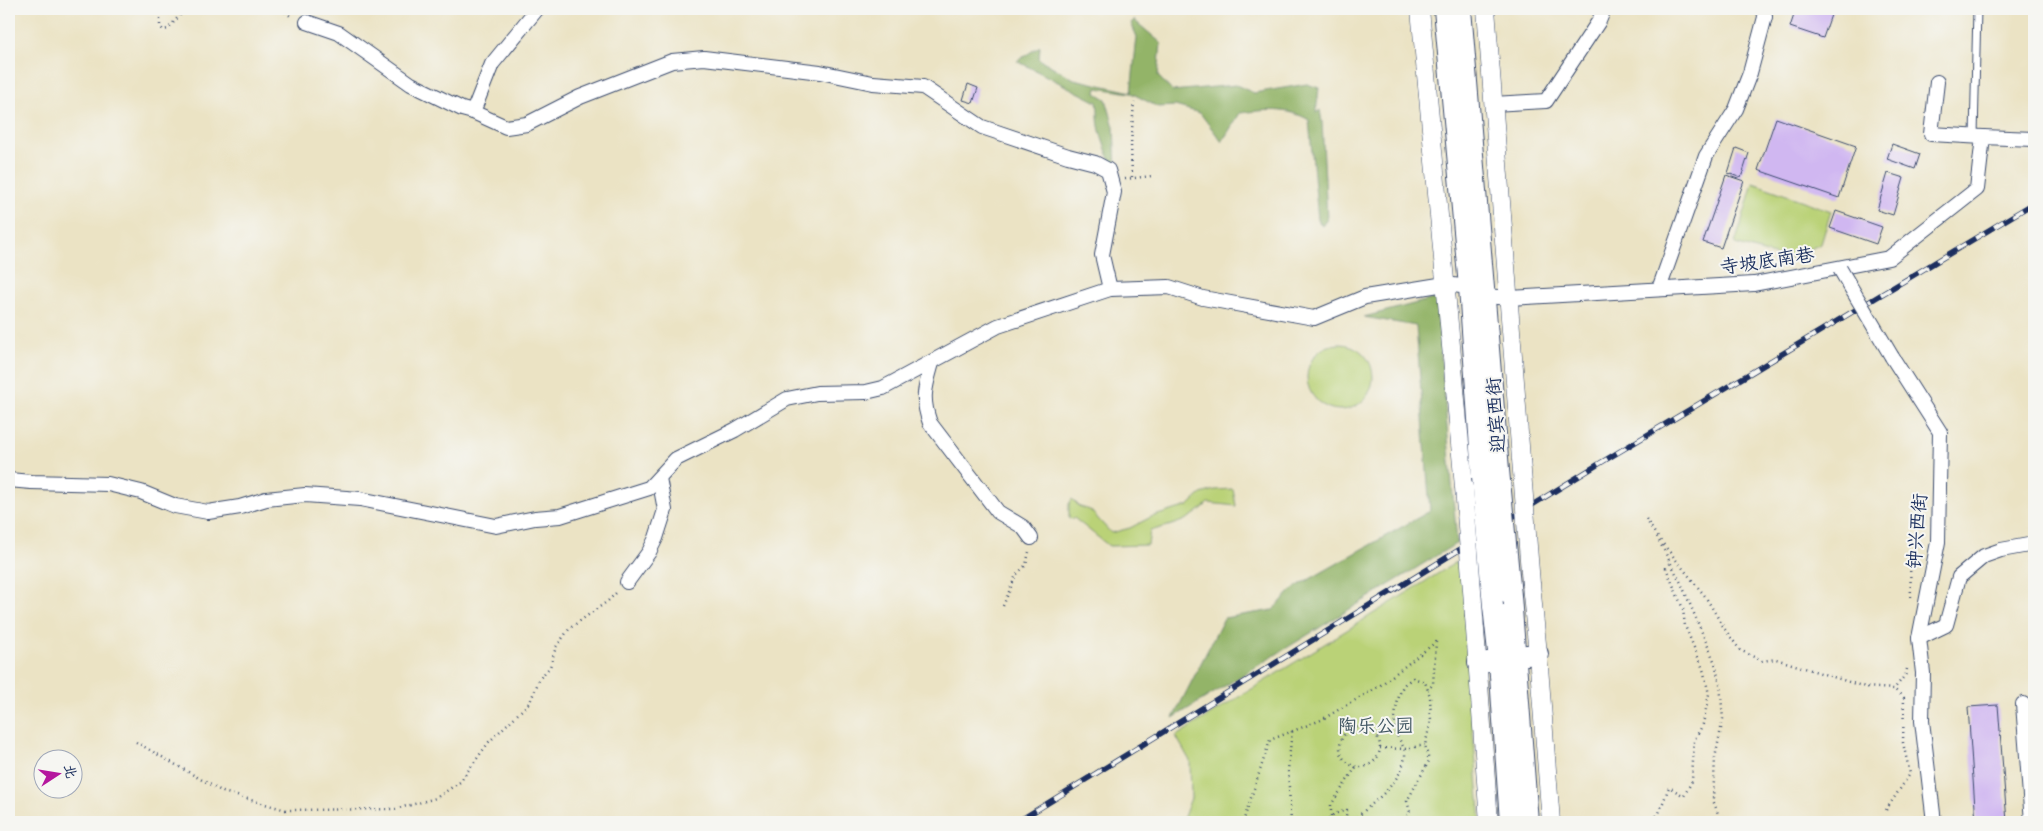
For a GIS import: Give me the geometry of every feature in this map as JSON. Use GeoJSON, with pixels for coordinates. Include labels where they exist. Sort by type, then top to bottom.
{"type":"FeatureCollection","features":[{"type":"Feature","properties":{"kind":"main road","name":"迎宾西街"},"geometry":{"type":"LineString","coordinates":[[1444,9],[1477,291]]}},
{"type":"Feature","properties":{"kind":"main road","name":"迎宾西街"},"geometry":{"type":"LineString","coordinates":[[1461,9],[1477,291],[1490,474],[1493,606],[1507,658],[1528,822]]}},
{"type":"Feature","properties":{"kind":"main road","name":"迎宾西街"},"geometry":{"type":"LineString","coordinates":[[1490,474],[1511,596],[1507,658],[1510,822]]}},
{"type":"Feature","properties":{"kind":"main road"},"geometry":{"type":"LineString","coordinates":[[1478,663],[1538,654]]}},
{"type":"Feature","properties":{"kind":"street"},"geometry":{"type":"LineString","coordinates":[[473,112],[492,64],[537,9]]}},
{"type":"Feature","properties":{"kind":"street"},"geometry":{"type":"LineString","coordinates":[[1420,9],[1464,488],[1488,822]]}},
{"type":"Feature","properties":{"kind":"street"},"geometry":{"type":"LineString","coordinates":[[1486,9],[1551,822]]}},
{"type":"Feature","properties":{"kind":"street"},"geometry":{"type":"LineString","coordinates":[[1494,104],[1546,101],[1599,21],[1604,9]]}},
{"type":"Feature","properties":{"kind":"street"},"geometry":{"type":"LineString","coordinates":[[1659,289],[1706,156],[1736,109],[1750,73],[1765,17],[1764,9]]}},
{"type":"Feature","properties":{"kind":"street"},"geometry":{"type":"LineString","coordinates":[[307,22],[339,33],[411,84],[462,109],[506,126],[527,124],[580,97],[672,61],[704,58],[820,72],[872,84],[923,87],[982,127],[1095,163],[1108,170],[1114,192],[1102,255],[1110,289]]}},
{"type":"Feature","properties":{"kind":"street"},"geometry":{"type":"LineString","coordinates":[[1937,82],[1931,134],[2034,139]]}},
{"type":"Feature","properties":{"kind":"street","name":"寺坡底南巷"},"geometry":{"type":"LineString","coordinates":[[9,480],[108,484],[141,492],[175,506],[208,512],[240,507],[266,499],[305,495],[360,499],[496,526],[535,518],[560,516],[649,488],[676,459],[735,430],[787,399],[817,392],[866,392],[883,388],[998,326],[1110,289],[1169,286],[1203,298],[1314,318],[1366,297],[1445,284],[1509,298],[1754,284],[1889,258],[1977,188],[1978,137]]}},
{"type":"Feature","properties":{"kind":"street","name":"钟兴西街"},"geometry":{"type":"LineString","coordinates":[[1840,268],[1892,357],[1940,432],[1938,542],[1919,638],[1923,673],[1922,721],[1934,822]]}},
{"type":"Feature","properties":{"kind":"street"},"geometry":{"type":"LineString","coordinates":[[932,363],[925,387],[924,406],[930,423],[998,512],[1023,527],[1031,538]]}},
{"type":"Feature","properties":{"kind":"street"},"geometry":{"type":"LineString","coordinates":[[627,582],[649,552],[665,510],[659,478]]}},
{"type":"Feature","properties":{"kind":"street"},"geometry":{"type":"LineString","coordinates":[[1919,638],[1946,625],[1959,577],[1984,556],[2001,550],[2034,544]]}},
{"type":"Feature","properties":{"kind":"street"},"geometry":{"type":"LineString","coordinates":[[2023,704],[2032,822]]}},
{"type":"Feature","properties":{"kind":"lane"},"geometry":{"type":"LineString","coordinates":[[1977,9],[1978,137]]}},
{"type":"Feature","properties":{"kind":"path"},"geometry":{"type":"LineString","coordinates":[[160,9],[160,26],[163,30],[168,29],[185,9]]}},
{"type":"Feature","properties":{"kind":"path"},"geometry":{"type":"LineString","coordinates":[[1132,177],[1131,144],[1134,102]]}},
{"type":"Feature","properties":{"kind":"path"},"geometry":{"type":"LineString","coordinates":[[1111,182],[1132,177],[1152,176]]}},
{"type":"Feature","properties":{"kind":"path"},"geometry":{"type":"LineString","coordinates":[[1646,519],[1681,583],[1715,663],[1720,684],[1723,719],[1715,758],[1713,800],[1721,822]]}},
{"type":"Feature","properties":{"kind":"path"},"geometry":{"type":"LineString","coordinates":[[1656,535],[1705,596],[1740,650],[1762,661],[1776,659],[1865,687],[1894,689],[1904,698],[1903,743],[1910,774],[1886,810]]}},
{"type":"Feature","properties":{"kind":"path"},"geometry":{"type":"LineString","coordinates":[[1003,606],[1016,575],[1026,565],[1031,538]]}},
{"type":"Feature","properties":{"kind":"path"},"geometry":{"type":"LineString","coordinates":[[1912,605],[1910,564],[1938,542]]}},
{"type":"Feature","properties":{"kind":"path"},"geometry":{"type":"LineString","coordinates":[[1648,822],[1660,813],[1668,787],[1684,796],[1692,780],[1694,742],[1703,724],[1709,694],[1703,669],[1685,626],[1683,609],[1666,568],[1670,562]]}},
{"type":"Feature","properties":{"kind":"path"},"geometry":{"type":"LineString","coordinates":[[136,742],[223,792],[286,810],[396,809],[436,798],[460,782],[489,742],[530,702],[540,678],[550,667],[556,647],[570,628],[608,601],[627,582]]}},
{"type":"Feature","properties":{"kind":"path"},"geometry":{"type":"LineString","coordinates":[[1243,822],[1270,740],[1321,720],[1378,687],[1436,642],[1433,684],[1428,690]]}},
{"type":"Feature","properties":{"kind":"path"},"geometry":{"type":"LineString","coordinates":[[1894,689],[1906,674],[1908,665]]}},
{"type":"Feature","properties":{"kind":"path"},"geometry":{"type":"LineString","coordinates":[[1325,822],[1340,810],[1347,810],[1347,822],[1354,822],[1392,786],[1405,761],[1405,748],[1395,732],[1393,719],[1403,685],[1413,678],[1425,682],[1430,696],[1431,721],[1425,745],[1429,761],[1407,801],[1410,812],[1400,822]]}},
{"type":"Feature","properties":{"kind":"path"},"geometry":{"type":"LineString","coordinates":[[1358,726],[1369,729],[1378,736],[1380,748],[1377,759],[1368,766],[1356,767],[1346,762],[1340,752],[1340,740],[1347,731],[1358,726]]}},
{"type":"Feature","properties":{"kind":"path"},"geometry":{"type":"LineString","coordinates":[[1291,822],[1288,770],[1292,731]]}},
{"type":"Feature","properties":{"kind":"path"},"geometry":{"type":"LineString","coordinates":[[1380,748],[1405,748],[1425,745]]}},
{"type":"Feature","properties":{"kind":"path"},"geometry":{"type":"LineString","coordinates":[[1331,816],[1331,805],[1356,767]]}},
{"type":"Feature","properties":{"kind":"green space"},"geometry":{"type":"Polygon","coordinates":[[[1134,20],[1161,43],[1158,76],[1172,91],[1236,85],[1254,93],[1307,84],[1319,88],[1316,113],[1320,110],[1322,122],[1327,219],[1322,226],[1318,220],[1309,120],[1293,113],[1276,110],[1240,113],[1222,142],[1200,113],[1175,106],[1158,107],[1131,93],[1097,88],[1096,93],[1106,99],[1114,127],[1116,169],[1104,144],[1098,123],[1097,102],[1017,61],[1040,46],[1039,59],[1074,79],[1131,92],[1137,37],[1131,23],[1134,20]]]}},
{"type":"Feature","properties":{"kind":"green space"},"geometry":{"type":"Polygon","coordinates":[[[1753,183],[1831,211],[1821,244],[1788,259],[1735,244],[1753,183]]]}},
{"type":"Feature","properties":{"kind":"green space"},"geometry":{"type":"Polygon","coordinates":[[[1436,298],[1457,543],[1173,718],[1224,618],[1273,610],[1294,588],[1430,511],[1416,326],[1364,317],[1436,298]]]}},
{"type":"Feature","properties":{"kind":"green space"},"geometry":{"type":"Polygon","coordinates":[[[1333,344],[1347,344],[1359,349],[1368,358],[1373,370],[1371,390],[1364,401],[1347,410],[1333,410],[1321,405],[1312,396],[1307,384],[1307,370],[1312,358],[1321,349],[1333,344]]]}},
{"type":"Feature","properties":{"kind":"green space"},"geometry":{"type":"Polygon","coordinates":[[[1233,489],[1236,506],[1208,503],[1188,518],[1150,531],[1148,545],[1109,546],[1074,518],[1069,519],[1069,504],[1072,499],[1080,507],[1090,510],[1111,533],[1130,528],[1151,517],[1188,506],[1201,494],[1215,490],[1233,489]]]}},
{"type":"Feature","properties":{"kind":"green space","name":"陶乐公园"},"geometry":{"type":"Polygon","coordinates":[[[1463,558],[1469,685],[1481,822],[1182,822],[1191,798],[1190,761],[1176,736],[1463,558]]]}},
{"type":"Feature","properties":{"kind":"building"},"geometry":{"type":"Polygon","coordinates":[[[1796,9],[1833,9],[1823,38],[1790,27],[1796,9]]]}},
{"type":"Feature","properties":{"kind":"building"},"geometry":{"type":"Polygon","coordinates":[[[968,84],[978,88],[973,103],[963,100],[968,84]]]}},
{"type":"Feature","properties":{"kind":"building"},"geometry":{"type":"Polygon","coordinates":[[[1776,118],[1856,146],[1839,198],[1758,170],[1776,118]]]}},
{"type":"Feature","properties":{"kind":"building"},"geometry":{"type":"Polygon","coordinates":[[[1892,144],[1920,154],[1915,169],[1887,159],[1892,144]]]}},
{"type":"Feature","properties":{"kind":"building"},"geometry":{"type":"Polygon","coordinates":[[[1736,148],[1749,153],[1741,178],[1728,173],[1736,148]]]}},
{"type":"Feature","properties":{"kind":"building"},"geometry":{"type":"Polygon","coordinates":[[[1888,173],[1904,178],[1893,215],[1877,210],[1888,173]]]}},
{"type":"Feature","properties":{"kind":"building"},"geometry":{"type":"Polygon","coordinates":[[[1726,175],[1744,181],[1721,248],[1703,242],[1726,175]]]}},
{"type":"Feature","properties":{"kind":"building"},"geometry":{"type":"Polygon","coordinates":[[[1836,211],[1882,227],[1876,244],[1830,228],[1836,211]]]}},
{"type":"Feature","properties":{"kind":"building"},"geometry":{"type":"Polygon","coordinates":[[[1998,705],[2007,822],[1976,822],[1968,707],[1998,705]]]}},
{"type":"Feature","properties":{"kind":"railway"},"geometry":{"type":"LineString","coordinates":[[1017,822],[1602,462],[2034,203]]}}]}
